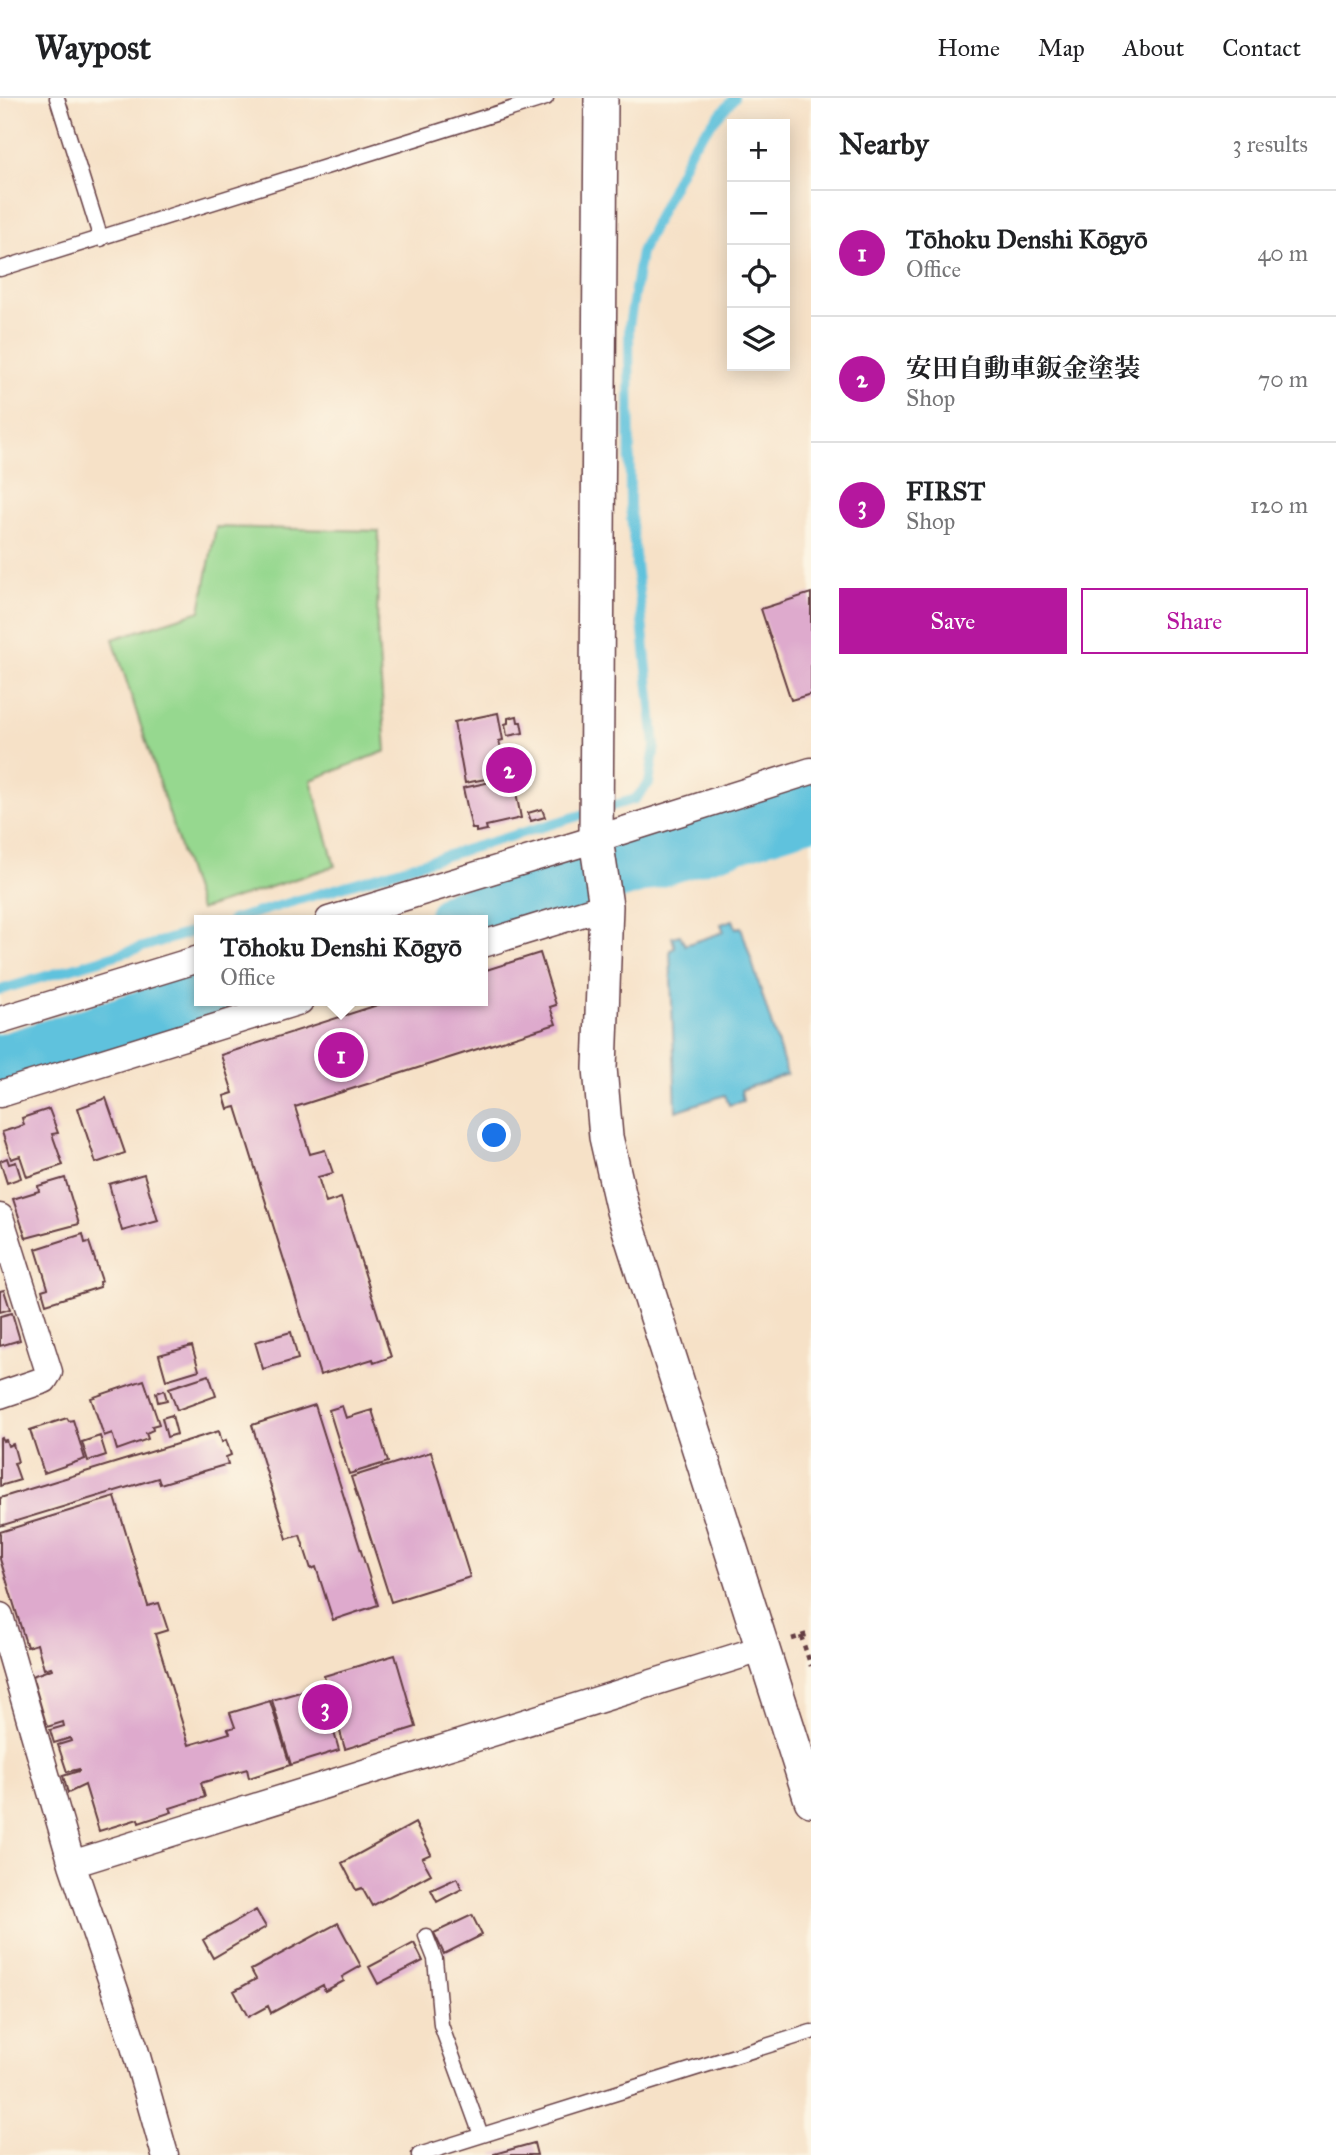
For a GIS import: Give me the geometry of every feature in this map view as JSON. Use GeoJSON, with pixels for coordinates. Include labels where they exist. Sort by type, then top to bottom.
{"type":"FeatureCollection","features":[{"type":"Feature","properties":{"kind":"street"},"geometry":{"type":"LineString","coordinates":[[601,98],[596,839],[606,906],[600,1068],[606,1137],[623,1211],[811,1800]]}},
{"type":"Feature","properties":{"kind":"street"},"geometry":{"type":"LineString","coordinates":[[345,915],[811,771]]}},
{"type":"Feature","properties":{"kind":"street"},"geometry":{"type":"LineString","coordinates":[[488,942],[606,906]]}},
{"type":"Feature","properties":{"kind":"street"},"geometry":{"type":"LineString","coordinates":[[0,1020],[194,961]]}},
{"type":"Feature","properties":{"kind":"street"},"geometry":{"type":"LineString","coordinates":[[0,1094],[284,1006]]}},
{"type":"Feature","properties":{"kind":"street"},"geometry":{"type":"LineString","coordinates":[[0,1217],[49,1372],[44,1380],[0,1395]]}},
{"type":"Feature","properties":{"kind":"street"},"geometry":{"type":"LineString","coordinates":[[0,1616],[72,1864],[134,2046],[165,2155]]}},
{"type":"Feature","properties":{"kind":"street"},"geometry":{"type":"LineString","coordinates":[[72,1864],[761,1649]]}},
{"type":"Feature","properties":{"kind":"lane"},"geometry":{"type":"LineString","coordinates":[[57,98],[101,239]]}},
{"type":"Feature","properties":{"kind":"lane"},"geometry":{"type":"LineString","coordinates":[[0,270],[546,98]]}},
{"type":"Feature","properties":{"kind":"lane"},"geometry":{"type":"LineString","coordinates":[[426,1936],[435,1959],[441,2025],[481,2136]]}},
{"type":"Feature","properties":{"kind":"lane"},"geometry":{"type":"LineString","coordinates":[[419,2155],[811,2032]]}},
{"type":"Feature","properties":{"kind":"path"},"geometry":{"type":"LineString","coordinates":[[801,1636],[811,1666]]}},
{"type":"Feature","properties":{"kind":"green space"},"geometry":{"type":"Polygon","coordinates":[[[216,527],[379,531],[377,627],[386,751],[311,780],[335,866],[200,910],[113,639],[200,611],[216,527]]]}},
{"type":"Feature","properties":{"kind":"water"},"geometry":{"type":"Polygon","coordinates":[[[733,920],[736,928],[741,927],[787,1074],[741,1090],[743,1101],[729,1105],[725,1095],[676,1111],[670,950],[675,948],[672,937],[680,935],[685,945],[724,932],[721,924],[733,920]]]}},
{"type":"Feature","properties":{"kind":"building"},"geometry":{"type":"Polygon","coordinates":[[[811,593],[811,694],[791,700],[761,609],[811,593]]]}},
{"type":"Feature","properties":{"kind":"building"},"geometry":{"type":"Polygon","coordinates":[[[498,713],[503,740],[499,741],[502,753],[515,750],[519,769],[501,773],[501,776],[465,783],[454,722],[498,713]]]}},
{"type":"Feature","properties":{"kind":"building"},"geometry":{"type":"Polygon","coordinates":[[[517,716],[523,733],[507,736],[505,724],[508,723],[508,718],[517,716]]]}},
{"type":"Feature","properties":{"kind":"building"},"geometry":{"type":"Polygon","coordinates":[[[513,777],[521,818],[486,826],[487,830],[476,832],[476,829],[472,829],[463,788],[513,777]]]}},
{"type":"Feature","properties":{"kind":"building"},"geometry":{"type":"Polygon","coordinates":[[[542,809],[545,817],[531,821],[528,813],[542,809]]]}},
{"type":"Feature","properties":{"kind":"building"},"geometry":{"type":"Polygon","coordinates":[[[540,953],[556,1005],[550,1007],[556,1024],[295,1107],[310,1154],[325,1150],[333,1173],[318,1177],[326,1203],[341,1198],[391,1357],[374,1363],[373,1359],[320,1375],[236,1107],[228,1109],[224,1096],[233,1093],[221,1055],[374,1006],[488,1006],[488,969],[540,953]]]}},
{"type":"Feature","properties":{"kind":"building"},"geometry":{"type":"Polygon","coordinates":[[[106,1098],[125,1153],[96,1163],[78,1108],[106,1098]]]}},
{"type":"Feature","properties":{"kind":"building"},"geometry":{"type":"Polygon","coordinates":[[[49,1109],[58,1133],[52,1134],[63,1165],[27,1177],[20,1156],[11,1159],[2,1132],[24,1125],[22,1118],[49,1109]]]}},
{"type":"Feature","properties":{"kind":"building"},"geometry":{"type":"Polygon","coordinates":[[[7,1158],[9,1164],[16,1162],[21,1178],[7,1183],[0,1161],[7,1158]]]}},
{"type":"Feature","properties":{"kind":"building"},"geometry":{"type":"Polygon","coordinates":[[[144,1174],[158,1221],[122,1231],[109,1184],[144,1174]]]}},
{"type":"Feature","properties":{"kind":"building"},"geometry":{"type":"Polygon","coordinates":[[[65,1178],[79,1224],[26,1238],[13,1199],[39,1191],[38,1186],[65,1178]]]}},
{"type":"Feature","properties":{"kind":"building"},"geometry":{"type":"Polygon","coordinates":[[[83,1234],[85,1243],[89,1242],[102,1281],[99,1282],[100,1287],[46,1304],[42,1290],[48,1288],[36,1249],[83,1234]]]}},
{"type":"Feature","properties":{"kind":"building"},"geometry":{"type":"Polygon","coordinates":[[[4,1290],[10,1309],[0,1312],[0,1291],[4,1290]]]}},
{"type":"Feature","properties":{"kind":"building"},"geometry":{"type":"Polygon","coordinates":[[[12,1313],[20,1340],[0,1346],[0,1316],[12,1313]]]}},
{"type":"Feature","properties":{"kind":"building"},"geometry":{"type":"Polygon","coordinates":[[[291,1332],[298,1359],[263,1369],[255,1342],[291,1332]]]}},
{"type":"Feature","properties":{"kind":"building"},"geometry":{"type":"Polygon","coordinates":[[[192,1346],[199,1370],[166,1380],[159,1355],[192,1346]]]}},
{"type":"Feature","properties":{"kind":"building"},"geometry":{"type":"Polygon","coordinates":[[[209,1375],[216,1396],[177,1410],[169,1388],[209,1375]]]}},
{"type":"Feature","properties":{"kind":"building"},"geometry":{"type":"Polygon","coordinates":[[[144,1380],[159,1424],[152,1426],[153,1430],[146,1433],[148,1439],[117,1450],[112,1433],[104,1436],[91,1398],[144,1380]]]}},
{"type":"Feature","properties":{"kind":"building"},"geometry":{"type":"Polygon","coordinates":[[[164,1390],[167,1400],[158,1402],[156,1393],[164,1390]]]}},
{"type":"Feature","properties":{"kind":"building"},"geometry":{"type":"Polygon","coordinates":[[[315,1405],[378,1605],[333,1620],[316,1567],[311,1569],[300,1535],[287,1539],[252,1425],[315,1405]]]}},
{"type":"Feature","properties":{"kind":"building"},"geometry":{"type":"Polygon","coordinates":[[[342,1406],[346,1418],[372,1410],[388,1462],[349,1474],[329,1410],[342,1406]]]}},
{"type":"Feature","properties":{"kind":"building"},"geometry":{"type":"Polygon","coordinates":[[[172,1415],[177,1434],[167,1437],[162,1418],[172,1415]]]}},
{"type":"Feature","properties":{"kind":"building"},"geometry":{"type":"Polygon","coordinates":[[[67,1418],[69,1421],[73,1420],[85,1459],[44,1473],[30,1430],[67,1418]]]}},
{"type":"Feature","properties":{"kind":"building"},"geometry":{"type":"Polygon","coordinates":[[[219,1431],[222,1442],[226,1440],[231,1455],[226,1457],[228,1464],[160,1484],[158,1478],[0,1526],[0,1498],[219,1431]]]}},
{"type":"Feature","properties":{"kind":"building"},"geometry":{"type":"Polygon","coordinates":[[[100,1436],[106,1455],[88,1461],[82,1442],[100,1436]]]}},
{"type":"Feature","properties":{"kind":"building"},"geometry":{"type":"Polygon","coordinates":[[[0,1439],[8,1446],[13,1444],[18,1462],[14,1463],[20,1480],[0,1486],[0,1439]]]}},
{"type":"Feature","properties":{"kind":"building"},"geometry":{"type":"Polygon","coordinates":[[[431,1452],[470,1577],[391,1602],[351,1477],[431,1452]]]}},
{"type":"Feature","properties":{"kind":"building"},"geometry":{"type":"Polygon","coordinates":[[[115,1497],[148,1606],[159,1603],[168,1630],[155,1634],[189,1745],[230,1733],[228,1729],[235,1727],[230,1713],[270,1701],[290,1765],[249,1778],[247,1769],[201,1783],[205,1797],[170,1808],[172,1812],[139,1823],[138,1819],[99,1831],[85,1785],[68,1793],[63,1776],[79,1769],[67,1772],[58,1745],[71,1741],[70,1738],[54,1743],[50,1730],[64,1726],[63,1722],[47,1727],[32,1676],[52,1669],[44,1669],[37,1644],[27,1647],[0,1559],[0,1532],[115,1497]]]}},
{"type":"Feature","properties":{"kind":"building"},"geometry":{"type":"Polygon","coordinates":[[[395,1655],[416,1727],[345,1749],[324,1676],[395,1655]]]}},
{"type":"Feature","properties":{"kind":"building"},"geometry":{"type":"Polygon","coordinates":[[[321,1686],[339,1750],[291,1765],[272,1700],[321,1686]]]}},
{"type":"Feature","properties":{"kind":"building"},"geometry":{"type":"Polygon","coordinates":[[[415,1823],[431,1854],[422,1858],[431,1874],[372,1906],[362,1888],[356,1890],[342,1863],[415,1823]]]}},
{"type":"Feature","properties":{"kind":"building"},"geometry":{"type":"Polygon","coordinates":[[[457,1878],[462,1889],[437,1902],[431,1890],[457,1878]]]}},
{"type":"Feature","properties":{"kind":"building"},"geometry":{"type":"Polygon","coordinates":[[[256,1910],[266,1927],[213,1958],[203,1940],[256,1910]]]}},
{"type":"Feature","properties":{"kind":"building"},"geometry":{"type":"Polygon","coordinates":[[[472,1915],[482,1935],[444,1954],[434,1933],[472,1915]]]}},
{"type":"Feature","properties":{"kind":"building"},"geometry":{"type":"Polygon","coordinates":[[[338,1923],[361,1966],[342,1977],[344,1981],[325,1991],[323,1985],[271,2013],[268,2006],[248,2017],[234,1991],[256,1979],[251,1970],[338,1923]]]}},
{"type":"Feature","properties":{"kind":"building"},"geometry":{"type":"Polygon","coordinates":[[[414,1943],[423,1961],[378,1984],[369,1967],[414,1943]]]}},
{"type":"Feature","properties":{"kind":"building"},"geometry":{"type":"Polygon","coordinates":[[[534,2143],[537,2155],[494,2155],[494,2154],[534,2143]]]}},
{"type":"Feature","properties":{"kind":"waterway"},"geometry":{"type":"LineString","coordinates":[[249,915],[635,799],[649,783],[655,746],[630,506],[629,326],[641,252],[693,145],[734,98]]}},
{"type":"Feature","properties":{"kind":"waterway"},"geometry":{"type":"LineString","coordinates":[[474,915],[811,809]]}},
{"type":"Feature","properties":{"kind":"waterway"},"geometry":{"type":"LineString","coordinates":[[0,990],[194,932]]}},
{"type":"Feature","properties":{"kind":"waterway"},"geometry":{"type":"LineString","coordinates":[[0,1065],[194,1004]]}},
{"type":"Feature","properties":{"kind":"place","name":"安田自動車鈑金塗装"},"geometry":{"type":"Point","coordinates":[509,770]}},
{"type":"Feature","properties":{"kind":"place","name":"Tōhoku Denshi Kōgyō"},"geometry":{"type":"Point","coordinates":[341,1055]}},
{"type":"Feature","properties":{"kind":"place","name":"FIRST"},"geometry":{"type":"Point","coordinates":[325,1707]}}]}
